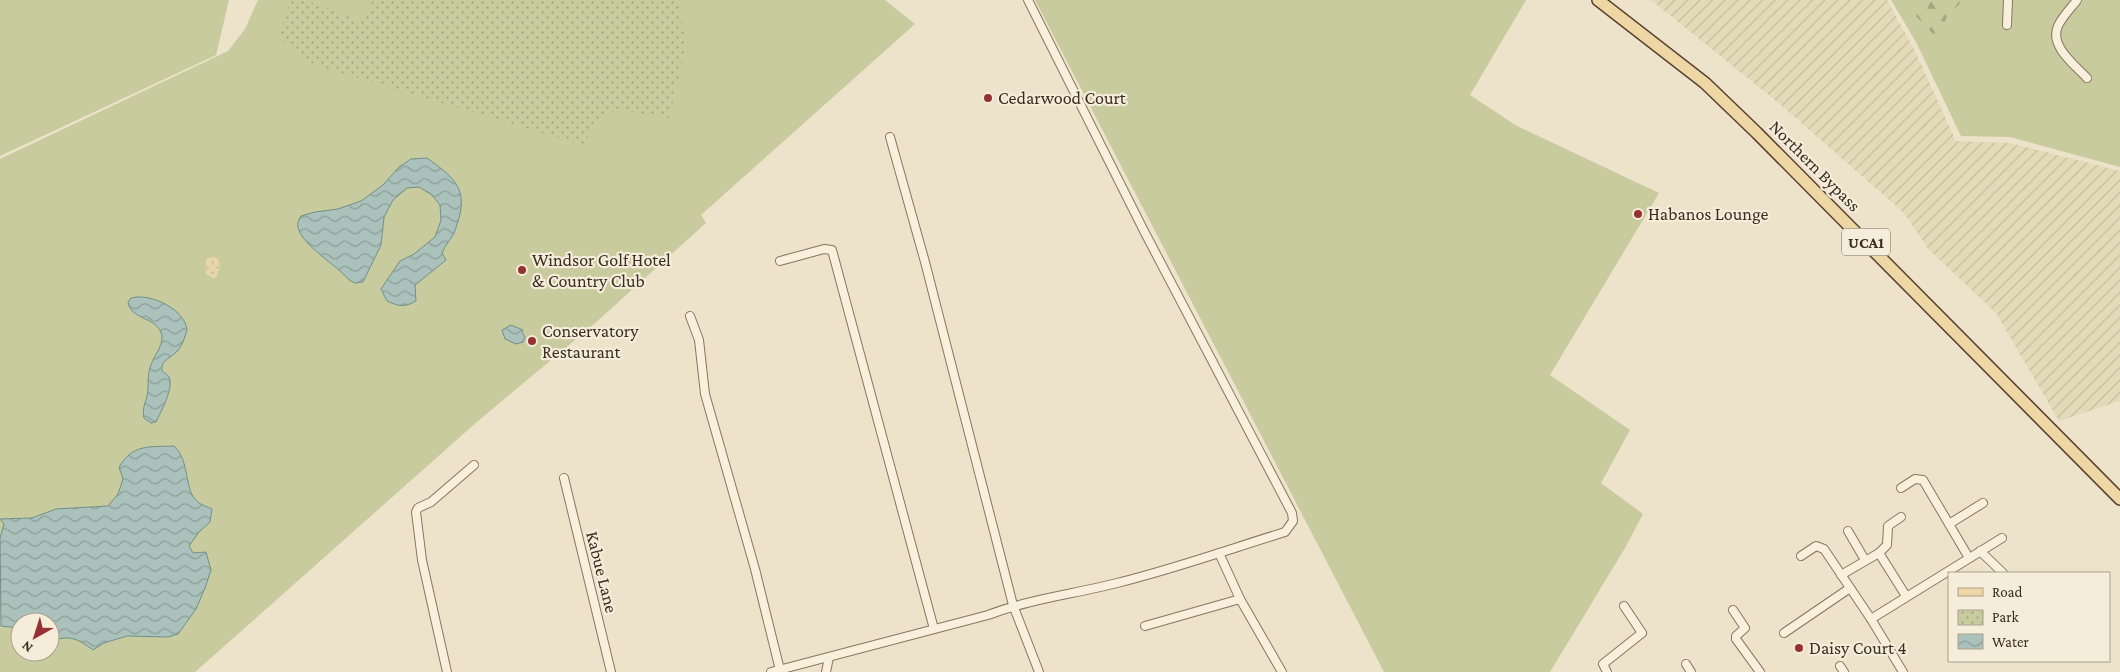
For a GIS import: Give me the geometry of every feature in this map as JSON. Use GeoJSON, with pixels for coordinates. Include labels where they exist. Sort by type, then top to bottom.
{"type":"FeatureCollection","features":[{"type":"Feature","properties":{"kind":"main road","name":"Northern Bypass"},"geometry":{"type":"LineString","coordinates":[[1598,0],[1705,83],[1738,114],[2120,499]]}},
{"type":"Feature","properties":{"kind":"street"},"geometry":{"type":"LineString","coordinates":[[771,672],[787,670],[1013,606],[1118,583],[1285,532],[1293,521],[1292,513],[1144,231],[1028,0]]}},
{"type":"Feature","properties":{"kind":"street"},"geometry":{"type":"LineString","coordinates":[[2007,25],[2008,0]]}},
{"type":"Feature","properties":{"kind":"street"},"geometry":{"type":"LineString","coordinates":[[2077,0],[2058,26],[2056,40],[2059,47],[2087,78]]}},
{"type":"Feature","properties":{"kind":"street"},"geometry":{"type":"LineString","coordinates":[[890,137],[925,262],[1013,606],[1039,672]]}},
{"type":"Feature","properties":{"kind":"street"},"geometry":{"type":"LineString","coordinates":[[780,261],[824,249],[832,250],[934,629]]}},
{"type":"Feature","properties":{"kind":"street"},"geometry":{"type":"LineString","coordinates":[[690,316],[699,340],[705,394],[755,569],[787,670]]}},
{"type":"Feature","properties":{"kind":"street"},"geometry":{"type":"LineString","coordinates":[[447,672],[422,560],[417,519],[418,508],[431,502],[474,465]]}},
{"type":"Feature","properties":{"kind":"street","name":"Kabue Lane"},"geometry":{"type":"LineString","coordinates":[[564,478],[611,672]]}},
{"type":"Feature","properties":{"kind":"street"},"geometry":{"type":"LineString","coordinates":[[1901,488],[1915,479],[1923,480],[1970,558]]}},
{"type":"Feature","properties":{"kind":"street"},"geometry":{"type":"LineString","coordinates":[[1949,524],[1983,503]]}},
{"type":"Feature","properties":{"kind":"street"},"geometry":{"type":"LineString","coordinates":[[1841,575],[1879,553],[1887,545],[1888,526],[1901,517]]}},
{"type":"Feature","properties":{"kind":"street"},"geometry":{"type":"LineString","coordinates":[[1848,531],[1866,560]]}},
{"type":"Feature","properties":{"kind":"street"},"geometry":{"type":"LineString","coordinates":[[1871,619],[2002,538]]}},
{"type":"Feature","properties":{"kind":"street"},"geometry":{"type":"LineString","coordinates":[[1801,556],[1819,546],[1827,552],[1903,672]]}},
{"type":"Feature","properties":{"kind":"street"},"geometry":{"type":"LineString","coordinates":[[1980,551],[2001,572]]}},
{"type":"Feature","properties":{"kind":"street"},"geometry":{"type":"LineString","coordinates":[[1219,553],[1240,599],[1282,672]]}},
{"type":"Feature","properties":{"kind":"street"},"geometry":{"type":"LineString","coordinates":[[1879,553],[1906,596]]}},
{"type":"Feature","properties":{"kind":"street"},"geometry":{"type":"LineString","coordinates":[[1784,633],[1850,588]]}},
{"type":"Feature","properties":{"kind":"street"},"geometry":{"type":"LineString","coordinates":[[1146,626],[1240,599]]}},
{"type":"Feature","properties":{"kind":"street"},"geometry":{"type":"LineString","coordinates":[[1607,672],[1603,664],[1642,633],[1624,606]]}},
{"type":"Feature","properties":{"kind":"street"},"geometry":{"type":"LineString","coordinates":[[1733,610],[1745,628],[1735,638],[1760,672]]}},
{"type":"Feature","properties":{"kind":"street"},"geometry":{"type":"LineString","coordinates":[[826,672],[829,657]]}},
{"type":"Feature","properties":{"kind":"street"},"geometry":{"type":"LineString","coordinates":[[1686,664],[1691,672]]}},
{"type":"Feature","properties":{"kind":"shaded area"},"geometry":{"type":"Polygon","coordinates":[[[1651,0],[1887,0],[1915,51],[1956,141],[2010,143],[2120,171],[2120,401],[2059,421],[1996,313],[1929,250],[1904,213],[1781,105],[1651,0]]]}},
{"type":"Feature","properties":{"kind":"green space"},"geometry":{"type":"Polygon","coordinates":[[[0,0],[229,0],[216,55],[0,156],[0,0]]]}},
{"type":"Feature","properties":{"kind":"green space"},"geometry":{"type":"Polygon","coordinates":[[[258,0],[885,0],[915,24],[701,215],[706,223],[594,324],[478,421],[195,672],[0,672],[0,159],[228,51],[245,29],[258,0]]]}},
{"type":"Feature","properties":{"kind":"green space"},"geometry":{"type":"Polygon","coordinates":[[[290,0],[305,0],[362,21],[373,0],[677,0],[687,43],[669,118],[619,110],[601,116],[583,145],[315,65],[278,39],[290,0]]]}},
{"type":"Feature","properties":{"kind":"green space"},"geometry":{"type":"Polygon","coordinates":[[[1035,0],[1526,0],[1470,95],[1517,126],[1659,193],[1550,375],[1630,430],[1601,483],[1643,514],[1625,548],[1550,672],[1384,672],[1035,0]]]}},
{"type":"Feature","properties":{"kind":"green space"},"geometry":{"type":"Polygon","coordinates":[[[1891,0],[2120,0],[2120,167],[2010,137],[1961,136],[1916,42],[1891,0]]]}},
{"type":"Feature","properties":{"kind":"green space"},"geometry":{"type":"Polygon","coordinates":[[[1907,0],[1963,0],[1946,18],[1942,43],[1908,8],[1907,0]]]}},
{"type":"Feature","properties":{"kind":"sand"},"geometry":{"type":"Polygon","coordinates":[[[218,258],[220,266],[214,279],[206,274],[206,259],[218,258]]]}},
{"type":"Feature","properties":{"kind":"water"},"geometry":{"type":"Polygon","coordinates":[[[427,158],[450,176],[459,189],[461,207],[459,218],[454,233],[442,253],[446,260],[415,285],[416,301],[408,305],[398,305],[387,301],[381,289],[400,261],[414,254],[435,237],[441,220],[440,205],[432,195],[419,187],[407,188],[393,200],[384,217],[381,245],[363,282],[355,283],[349,280],[312,248],[301,234],[298,223],[301,216],[338,209],[361,201],[383,185],[399,167],[411,159],[427,158]]]}},
{"type":"Feature","properties":{"kind":"water"},"geometry":{"type":"Polygon","coordinates":[[[131,298],[152,299],[168,306],[181,316],[187,330],[179,349],[163,364],[162,371],[168,375],[170,380],[169,392],[156,422],[151,423],[144,418],[144,409],[148,393],[149,371],[161,344],[162,336],[160,330],[155,325],[134,313],[130,308],[128,302],[131,298]]]}},
{"type":"Feature","properties":{"kind":"water"},"geometry":{"type":"Polygon","coordinates":[[[511,325],[523,330],[522,332],[525,337],[523,342],[516,344],[505,339],[502,330],[511,325]]]}},
{"type":"Feature","properties":{"kind":"water"},"geometry":{"type":"Polygon","coordinates":[[[174,446],[183,460],[193,497],[199,503],[212,509],[210,522],[199,532],[189,546],[193,553],[206,552],[211,570],[196,609],[178,634],[168,637],[127,636],[104,643],[93,650],[78,640],[60,639],[60,612],[10,612],[10,627],[1,626],[0,538],[4,524],[0,519],[32,518],[56,509],[108,506],[118,494],[123,479],[119,467],[124,460],[130,454],[142,448],[174,446]]]}},
{"type":"Feature","properties":{"kind":"place","name":"Cedarwood Court"},"geometry":{"type":"Point","coordinates":[988,98]}},
{"type":"Feature","properties":{"kind":"place","name":"Habanos Lounge"},"geometry":{"type":"Point","coordinates":[1638,214]}},
{"type":"Feature","properties":{"kind":"place","name":"Windsor Golf Hotel & Country Club"},"geometry":{"type":"Point","coordinates":[522,270]}},
{"type":"Feature","properties":{"kind":"place","name":"Conservatory Restaurant"},"geometry":{"type":"Point","coordinates":[532,341]}},
{"type":"Feature","properties":{"kind":"place","name":"Daisy Court 4"},"geometry":{"type":"Point","coordinates":[1799,648]}}]}
